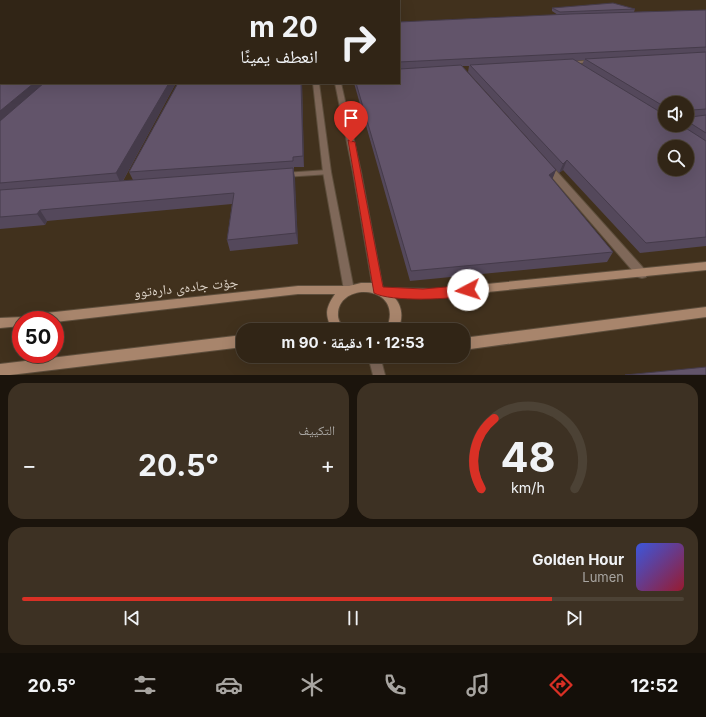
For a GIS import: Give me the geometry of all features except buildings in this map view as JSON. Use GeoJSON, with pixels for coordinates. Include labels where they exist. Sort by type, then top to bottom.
{"type":"FeatureCollection","features":[{"type":"Feature","properties":{"kind":"main road","name":"جۆت جادەی دارەتوو"},"geometry":{"type":"LineString","coordinates":[[64,316],[298,290],[348,290],[363,286],[380,291],[437,293],[642,274],[706,266]]}},
{"type":"Feature","properties":{"kind":"main road"},"geometry":{"type":"LineString","coordinates":[[334,323],[333,309],[340,296],[348,290]]}},
{"type":"Feature","properties":{"kind":"main road"},"geometry":{"type":"LineString","coordinates":[[380,291],[390,298],[396,311],[395,323]]}},
{"type":"Feature","properties":{"kind":"main road"},"geometry":{"type":"LineString","coordinates":[[470,343],[706,312]]}},
{"type":"Feature","properties":{"kind":"main road"},"geometry":{"type":"LineString","coordinates":[[0,323],[12,322]]}},
{"type":"Feature","properties":{"kind":"main road"},"geometry":{"type":"LineString","coordinates":[[0,370],[25,371],[236,342]]}},
{"type":"Feature","properties":{"kind":"street"},"geometry":{"type":"LineString","coordinates":[[562,63],[600,61]]}},
{"type":"Feature","properties":{"kind":"street"},"geometry":{"type":"LineString","coordinates":[[570,62],[582,70]]}},
{"type":"Feature","properties":{"kind":"street"},"geometry":{"type":"LineString","coordinates":[[316,84],[327,172],[348,290]]}},
{"type":"Feature","properties":{"kind":"street"},"geometry":{"type":"LineString","coordinates":[[338,84],[380,291]]}},
{"type":"Feature","properties":{"kind":"street"},"geometry":{"type":"LineString","coordinates":[[539,157],[642,274]]}},
{"type":"Feature","properties":{"kind":"street"},"geometry":{"type":"LineString","coordinates":[[273,176],[327,172]]}},
{"type":"Feature","properties":{"kind":"street"},"geometry":{"type":"LineString","coordinates":[[376,363],[379,375]]}},
{"type":"Feature","properties":{"kind":"route"},"geometry":{"type":"LineString","coordinates":[[351,142],[378,290],[382,292],[423,294],[468,290]]}}]}
